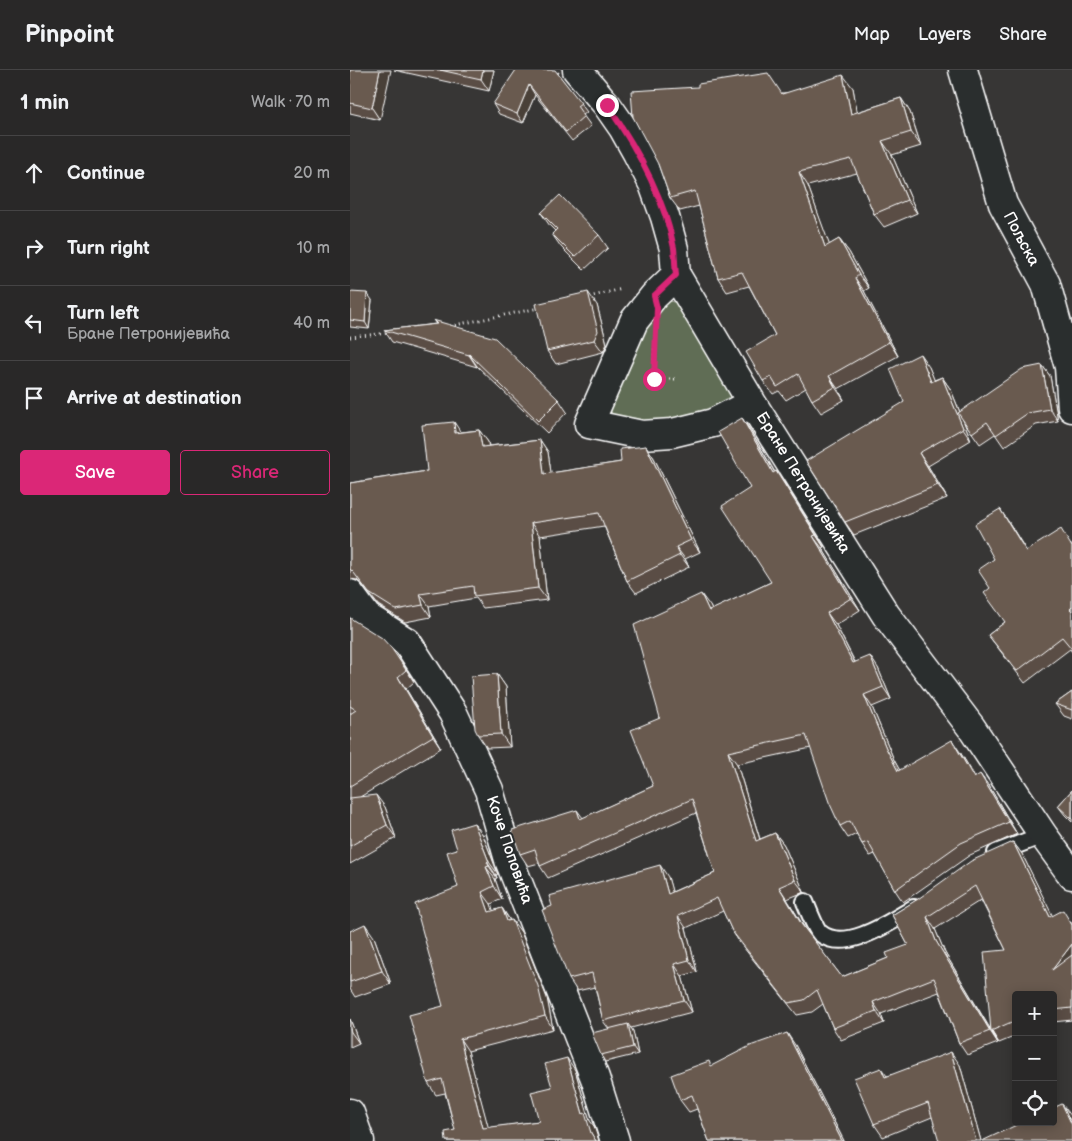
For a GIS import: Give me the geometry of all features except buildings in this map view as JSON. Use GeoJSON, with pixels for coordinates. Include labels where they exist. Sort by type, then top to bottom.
{"type":"FeatureCollection","features":[{"type":"Feature","properties":{"kind":"street","name":"Бране Петронијевића"},"geometry":{"type":"LineString","coordinates":[[577,70],[607,105],[638,153],[653,184],[665,217],[674,249],[676,275],[752,403],[886,615],[970,727],[1043,835],[1072,874]]}},
{"type":"Feature","properties":{"kind":"street","name":"Пољска"},"geometry":{"type":"LineString","coordinates":[[963,70],[1003,204],[1046,284],[1069,367],[1072,408]]}},
{"type":"Feature","properties":{"kind":"street"},"geometry":{"type":"LineString","coordinates":[[676,275],[654,296],[634,321],[589,424],[642,435],[672,433],[713,423],[752,403]]}},
{"type":"Feature","properties":{"kind":"street","name":"Коче Поповића"},"geometry":{"type":"LineString","coordinates":[[350,594],[367,617],[407,642],[453,713],[489,790],[509,860],[595,1078],[615,1141]]}},
{"type":"Feature","properties":{"kind":"street"},"geometry":{"type":"LineString","coordinates":[[350,1113],[360,1141]]}},
{"type":"Feature","properties":{"kind":"lane"},"geometry":{"type":"LineString","coordinates":[[981,860],[1043,835]]}},
{"type":"Feature","properties":{"kind":"lane"},"geometry":{"type":"LineString","coordinates":[[805,902],[819,932],[834,939],[844,940],[854,939],[882,926],[928,898]]}},
{"type":"Feature","properties":{"kind":"path"},"geometry":{"type":"LineString","coordinates":[[587,298],[622,289]]}},
{"type":"Feature","properties":{"kind":"path"},"geometry":{"type":"LineString","coordinates":[[445,327],[540,308]]}},
{"type":"Feature","properties":{"kind":"path"},"geometry":{"type":"LineString","coordinates":[[350,337],[397,332]]}},
{"type":"Feature","properties":{"kind":"path"},"geometry":{"type":"LineString","coordinates":[[656,344],[654,379],[676,379]]}},
{"type":"Feature","properties":{"kind":"green space"},"geometry":{"type":"Polygon","coordinates":[[[670,301],[677,303],[734,397],[723,405],[706,412],[659,425],[616,419],[608,403],[626,362],[652,316],[661,306],[670,301]]]}},
{"type":"Feature","properties":{"kind":"route"},"geometry":{"type":"LineString","coordinates":[[607,105],[638,153],[653,184],[674,249],[676,275],[654,296],[657,308],[654,379]]}}]}
